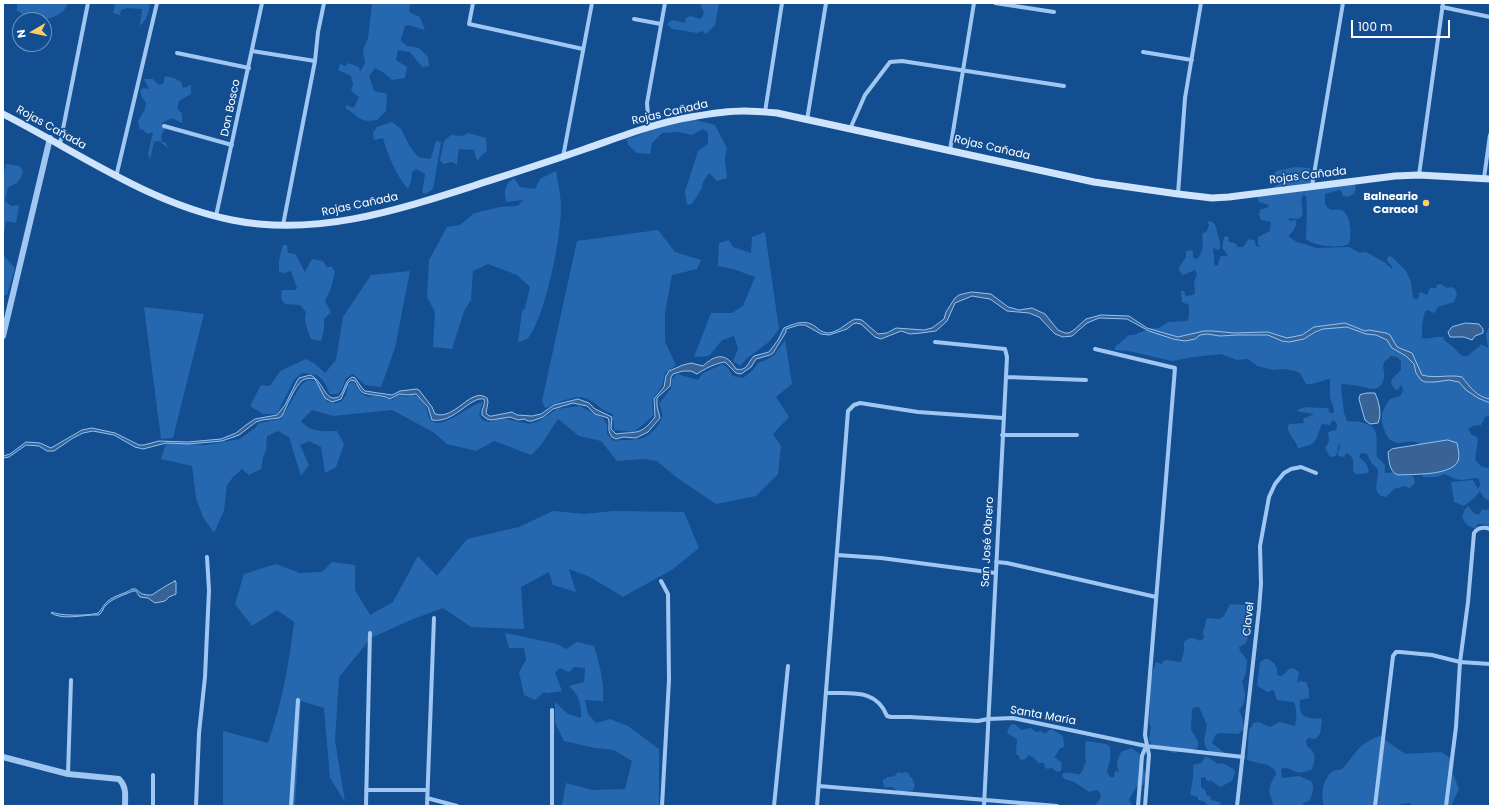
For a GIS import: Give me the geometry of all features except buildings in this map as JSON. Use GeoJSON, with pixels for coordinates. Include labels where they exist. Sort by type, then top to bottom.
{"type":"FeatureCollection","features":[{"type":"Feature","properties":{"kind":"main road","name":"Rojas Cañada"},"geometry":{"type":"LineString","coordinates":[[3,114],[50,138],[116,177],[146,192],[216,216],[243,222],[283,226],[320,225],[376,215],[425,202],[649,127],[690,117],[744,111],[776,113],[1094,182],[1178,194],[1218,197],[1395,176],[1419,175],[1487,178]]}},
{"type":"Feature","properties":{"kind":"street"},"geometry":{"type":"LineString","coordinates":[[60,144],[88,3]]}},
{"type":"Feature","properties":{"kind":"street"},"geometry":{"type":"LineString","coordinates":[[116,177],[157,3]]}},
{"type":"Feature","properties":{"kind":"street","name":"Don Bosco"},"geometry":{"type":"LineString","coordinates":[[216,216],[262,3]]}},
{"type":"Feature","properties":{"kind":"street"},"geometry":{"type":"LineString","coordinates":[[283,226],[315,61],[318,32],[324,3]]}},
{"type":"Feature","properties":{"kind":"street"},"geometry":{"type":"LineString","coordinates":[[473,3],[469,24],[583,49]]}},
{"type":"Feature","properties":{"kind":"street"},"geometry":{"type":"LineString","coordinates":[[562,157],[592,3]]}},
{"type":"Feature","properties":{"kind":"street"},"geometry":{"type":"LineString","coordinates":[[649,127],[647,103],[665,3]]}},
{"type":"Feature","properties":{"kind":"street"},"geometry":{"type":"LineString","coordinates":[[765,112],[782,3]]}},
{"type":"Feature","properties":{"kind":"street"},"geometry":{"type":"LineString","coordinates":[[806,120],[826,3]]}},
{"type":"Feature","properties":{"kind":"street"},"geometry":{"type":"LineString","coordinates":[[950,150],[974,3]]}},
{"type":"Feature","properties":{"kind":"street"},"geometry":{"type":"LineString","coordinates":[[994,3],[1054,12]]}},
{"type":"Feature","properties":{"kind":"street"},"geometry":{"type":"LineString","coordinates":[[1178,194],[1185,98],[1201,3]]}},
{"type":"Feature","properties":{"kind":"street"},"geometry":{"type":"LineString","coordinates":[[1312,186],[1343,3]]}},
{"type":"Feature","properties":{"kind":"street"},"geometry":{"type":"LineString","coordinates":[[1419,175],[1442,5],[1490,17]]}},
{"type":"Feature","properties":{"kind":"street"},"geometry":{"type":"LineString","coordinates":[[634,19],[661,24]]}},
{"type":"Feature","properties":{"kind":"street"},"geometry":{"type":"LineString","coordinates":[[252,51],[315,61]]}},
{"type":"Feature","properties":{"kind":"street"},"geometry":{"type":"LineString","coordinates":[[1143,52],[1192,60]]}},
{"type":"Feature","properties":{"kind":"street"},"geometry":{"type":"LineString","coordinates":[[177,53],[249,68]]}},
{"type":"Feature","properties":{"kind":"street"},"geometry":{"type":"LineString","coordinates":[[850,129],[865,95],[890,62],[902,61],[1064,86]]}},
{"type":"Feature","properties":{"kind":"street"},"geometry":{"type":"LineString","coordinates":[[164,126],[232,145]]}},
{"type":"Feature","properties":{"kind":"street"},"geometry":{"type":"LineString","coordinates":[[1487,178],[1490,135]]}},
{"type":"Feature","properties":{"kind":"street"},"geometry":{"type":"LineString","coordinates":[[3,336],[50,138]]}},
{"type":"Feature","properties":{"kind":"street","name":"San José Obrero"},"geometry":{"type":"LineString","coordinates":[[935,342],[1004,349],[1007,357],[984,806]]}},
{"type":"Feature","properties":{"kind":"street"},"geometry":{"type":"LineString","coordinates":[[1095,349],[1175,368],[1145,735],[1149,755],[1145,806]]}},
{"type":"Feature","properties":{"kind":"street"},"geometry":{"type":"LineString","coordinates":[[1006,378],[1086,380]]}},
{"type":"Feature","properties":{"kind":"street"},"geometry":{"type":"LineString","coordinates":[[817,806],[848,411],[854,405],[860,403],[918,412],[1003,418]]}},
{"type":"Feature","properties":{"kind":"street"},"geometry":{"type":"LineString","coordinates":[[1002,435],[1076,435]]}},
{"type":"Feature","properties":{"kind":"street","name":"Clavel"},"geometry":{"type":"LineString","coordinates":[[1237,806],[1259,609],[1261,584],[1260,546],[1269,497],[1275,484],[1291,469],[1300,467],[1316,473]]}},
{"type":"Feature","properties":{"kind":"street"},"geometry":{"type":"LineString","coordinates":[[1446,806],[1456,726],[1460,662],[1468,602],[1474,533],[1478,529],[1490,529]]}},
{"type":"Feature","properties":{"kind":"street"},"geometry":{"type":"LineString","coordinates":[[837,555],[881,558],[995,573]]}},
{"type":"Feature","properties":{"kind":"street"},"geometry":{"type":"LineString","coordinates":[[196,806],[199,733],[205,677],[209,590],[207,557]]}},
{"type":"Feature","properties":{"kind":"street"},"geometry":{"type":"LineString","coordinates":[[996,562],[1007,563],[1156,597]]}},
{"type":"Feature","properties":{"kind":"street"},"geometry":{"type":"LineString","coordinates":[[661,581],[668,594],[669,680],[662,806]]}},
{"type":"Feature","properties":{"kind":"street"},"geometry":{"type":"LineString","coordinates":[[427,806],[434,618]]}},
{"type":"Feature","properties":{"kind":"street"},"geometry":{"type":"LineString","coordinates":[[366,806],[370,633]]}},
{"type":"Feature","properties":{"kind":"street"},"geometry":{"type":"LineString","coordinates":[[1375,806],[1394,653],[1400,652],[1432,656],[1460,662],[1490,664]]}},
{"type":"Feature","properties":{"kind":"street"},"geometry":{"type":"LineString","coordinates":[[774,806],[788,666]]}},
{"type":"Feature","properties":{"kind":"street"},"geometry":{"type":"LineString","coordinates":[[68,774],[71,680]]}},
{"type":"Feature","properties":{"kind":"street","name":"Santa María"},"geometry":{"type":"LineString","coordinates":[[826,693],[873,697],[884,706],[888,716],[891,718],[910,717],[978,721],[1013,718],[1146,746],[1243,757]]}},
{"type":"Feature","properties":{"kind":"street"},"geometry":{"type":"LineString","coordinates":[[292,806],[298,700]]}},
{"type":"Feature","properties":{"kind":"street"},"geometry":{"type":"LineString","coordinates":[[552,710],[552,806]]}},
{"type":"Feature","properties":{"kind":"street"},"geometry":{"type":"LineString","coordinates":[[1138,806],[1142,756],[1146,746]]}},
{"type":"Feature","properties":{"kind":"street"},"geometry":{"type":"LineString","coordinates":[[3,757],[68,774],[119,779],[124,784],[126,790],[125,806]]}},
{"type":"Feature","properties":{"kind":"street"},"geometry":{"type":"LineString","coordinates":[[153,806],[154,775]]}},
{"type":"Feature","properties":{"kind":"street"},"geometry":{"type":"LineString","coordinates":[[819,786],[1057,806]]}},
{"type":"Feature","properties":{"kind":"street"},"geometry":{"type":"LineString","coordinates":[[366,790],[427,790]]}},
{"type":"Feature","properties":{"kind":"street"},"geometry":{"type":"LineString","coordinates":[[427,798],[457,806]]}},
{"type":"Feature","properties":{"kind":"shaded area"},"geometry":{"type":"Polygon","coordinates":[[[17,3],[68,3],[62,12],[52,17],[52,12],[17,11],[17,3]]]}},
{"type":"Feature","properties":{"kind":"shaded area"},"geometry":{"type":"Polygon","coordinates":[[[107,3],[150,3],[147,16],[140,26],[142,9],[127,8],[121,10],[120,15],[113,13],[115,5],[107,3]]]}},
{"type":"Feature","properties":{"kind":"shaded area"},"geometry":{"type":"Polygon","coordinates":[[[372,3],[410,3],[409,12],[420,17],[425,30],[408,25],[405,26],[401,41],[407,46],[419,48],[428,57],[429,66],[422,67],[410,52],[398,50],[396,60],[407,67],[405,78],[392,80],[375,68],[369,76],[374,91],[387,94],[386,111],[377,120],[366,121],[362,120],[345,108],[347,105],[354,108],[359,97],[351,91],[353,84],[351,76],[338,70],[340,64],[346,66],[348,63],[359,67],[360,72],[365,63],[363,50],[368,38],[372,3]]]}},
{"type":"Feature","properties":{"kind":"shaded area"},"geometry":{"type":"Polygon","coordinates":[[[700,3],[719,3],[715,25],[706,34],[702,31],[697,33],[672,29],[667,24],[672,20],[685,23],[686,18],[690,16],[701,19],[704,13],[700,3]]]}},
{"type":"Feature","properties":{"kind":"shaded area"},"geometry":{"type":"Polygon","coordinates":[[[165,76],[174,78],[181,82],[183,88],[191,85],[191,94],[179,101],[177,108],[182,114],[182,123],[172,118],[162,123],[163,127],[165,128],[161,136],[162,142],[166,143],[168,149],[160,141],[154,142],[150,160],[148,154],[153,132],[147,134],[143,129],[140,130],[138,121],[145,109],[146,103],[140,91],[143,88],[149,89],[144,79],[153,79],[159,85],[163,84],[165,76]]]}},
{"type":"Feature","properties":{"kind":"shaded area"},"geometry":{"type":"Polygon","coordinates":[[[692,119],[715,125],[727,148],[725,159],[727,178],[717,181],[709,173],[692,204],[687,205],[685,192],[698,151],[708,144],[708,133],[703,129],[692,135],[679,132],[662,133],[652,143],[650,154],[637,153],[628,145],[627,139],[653,128],[692,119]]]}},
{"type":"Feature","properties":{"kind":"shaded area"},"geometry":{"type":"Polygon","coordinates":[[[392,122],[401,129],[409,145],[418,157],[431,158],[436,141],[441,142],[433,189],[426,194],[422,193],[425,174],[416,169],[412,172],[408,189],[393,165],[383,138],[374,140],[373,133],[377,127],[392,122]]]}},
{"type":"Feature","properties":{"kind":"shaded area"},"geometry":{"type":"Polygon","coordinates":[[[468,133],[486,138],[487,152],[484,153],[477,161],[474,150],[459,149],[457,165],[452,162],[443,164],[440,160],[444,141],[451,135],[463,136],[468,133]]]}},
{"type":"Feature","properties":{"kind":"shaded area"},"geometry":{"type":"Polygon","coordinates":[[[6,164],[19,166],[23,170],[18,181],[8,187],[5,201],[11,206],[19,205],[16,223],[6,221],[3,239],[3,178],[6,164]]]}},
{"type":"Feature","properties":{"kind":"shaded area"},"geometry":{"type":"Polygon","coordinates":[[[1295,167],[1311,169],[1309,175],[1311,183],[1355,184],[1356,190],[1354,194],[1349,196],[1343,196],[1339,190],[1325,194],[1325,202],[1327,207],[1332,210],[1343,211],[1348,217],[1351,231],[1349,244],[1345,246],[1327,246],[1314,243],[1306,239],[1307,206],[1306,196],[1303,195],[1303,212],[1301,217],[1298,219],[1289,218],[1289,221],[1296,220],[1296,224],[1289,237],[1297,242],[1317,248],[1349,247],[1360,253],[1366,252],[1384,262],[1392,269],[1392,266],[1387,261],[1387,258],[1389,256],[1392,257],[1406,271],[1411,282],[1413,297],[1415,299],[1418,299],[1421,292],[1427,295],[1430,288],[1436,288],[1437,285],[1440,284],[1447,288],[1452,287],[1455,289],[1457,294],[1454,302],[1438,307],[1433,313],[1428,310],[1425,311],[1422,325],[1422,338],[1427,339],[1443,337],[1445,341],[1461,355],[1466,356],[1481,344],[1488,348],[1486,334],[1490,325],[1490,415],[1485,417],[1481,425],[1473,426],[1468,429],[1471,434],[1478,438],[1475,460],[1481,466],[1490,469],[1490,501],[1484,498],[1480,491],[1464,506],[1454,502],[1451,482],[1473,480],[1478,489],[1480,485],[1479,479],[1460,480],[1445,474],[1437,477],[1423,477],[1421,446],[1414,441],[1400,443],[1392,441],[1388,437],[1382,422],[1383,412],[1390,399],[1400,396],[1403,391],[1402,386],[1400,385],[1399,389],[1396,390],[1391,384],[1392,379],[1401,370],[1401,361],[1397,357],[1391,356],[1384,362],[1384,378],[1380,386],[1377,388],[1370,389],[1344,384],[1341,386],[1344,413],[1347,421],[1367,424],[1375,431],[1377,439],[1377,457],[1385,465],[1385,473],[1409,471],[1413,475],[1415,482],[1412,486],[1409,488],[1405,486],[1394,489],[1386,497],[1381,496],[1378,493],[1376,486],[1378,469],[1372,464],[1367,454],[1362,453],[1359,457],[1366,463],[1369,471],[1367,473],[1359,474],[1353,471],[1353,460],[1351,456],[1346,453],[1344,457],[1339,456],[1337,453],[1340,448],[1339,443],[1336,456],[1330,457],[1325,448],[1329,441],[1328,432],[1336,430],[1336,422],[1332,420],[1330,425],[1322,424],[1315,441],[1310,445],[1300,448],[1298,448],[1289,432],[1289,424],[1304,423],[1303,419],[1314,414],[1296,411],[1300,409],[1307,407],[1328,408],[1330,413],[1333,413],[1334,410],[1330,397],[1330,379],[1312,384],[1306,384],[1300,373],[1295,371],[1284,369],[1273,370],[1257,366],[1248,359],[1237,360],[1221,354],[1172,361],[1129,351],[1115,350],[1115,347],[1129,335],[1134,335],[1148,329],[1159,328],[1168,322],[1187,321],[1189,316],[1189,305],[1182,302],[1181,291],[1184,291],[1186,296],[1193,295],[1195,293],[1194,282],[1197,274],[1195,270],[1183,275],[1178,269],[1186,257],[1186,251],[1192,250],[1193,258],[1197,259],[1201,253],[1203,241],[1202,234],[1207,231],[1209,225],[1207,222],[1210,221],[1215,224],[1220,243],[1220,249],[1218,250],[1213,248],[1214,264],[1216,266],[1218,265],[1220,257],[1228,256],[1222,248],[1224,237],[1229,237],[1229,242],[1235,243],[1238,247],[1243,247],[1250,239],[1255,241],[1256,246],[1261,247],[1258,245],[1258,237],[1270,231],[1271,222],[1261,220],[1259,215],[1260,210],[1268,207],[1269,205],[1259,202],[1256,195],[1282,183],[1282,181],[1273,175],[1277,171],[1295,167]]]}},
{"type":"Feature","properties":{"kind":"shaded area"},"geometry":{"type":"Polygon","coordinates":[[[556,171],[561,203],[558,237],[547,293],[535,326],[529,337],[518,342],[522,312],[525,308],[530,287],[517,275],[488,264],[473,271],[471,300],[464,311],[452,349],[433,347],[435,312],[427,297],[429,260],[447,227],[460,225],[473,214],[479,212],[500,207],[518,206],[523,200],[506,202],[506,188],[514,178],[520,187],[535,189],[540,179],[556,171]]]}},
{"type":"Feature","properties":{"kind":"shaded area"},"geometry":{"type":"Polygon","coordinates":[[[658,230],[675,252],[701,260],[697,269],[672,275],[665,313],[665,342],[676,365],[665,373],[662,386],[652,400],[653,416],[634,432],[614,430],[613,414],[605,411],[592,401],[583,397],[566,399],[545,408],[542,401],[577,241],[658,230]]]}},
{"type":"Feature","properties":{"kind":"shaded area"},"geometry":{"type":"Polygon","coordinates":[[[765,232],[779,329],[769,342],[747,358],[740,366],[733,361],[738,349],[734,336],[722,340],[709,356],[694,357],[711,313],[732,313],[743,306],[755,277],[736,270],[718,266],[719,243],[729,240],[733,247],[751,253],[752,237],[765,232]]]}},
{"type":"Feature","properties":{"kind":"shaded area"},"geometry":{"type":"Polygon","coordinates":[[[283,245],[287,245],[288,253],[295,254],[305,272],[312,259],[323,261],[327,267],[332,267],[335,272],[331,288],[325,301],[331,312],[324,319],[324,330],[321,341],[311,339],[305,322],[306,312],[300,305],[285,304],[281,299],[282,290],[295,290],[297,288],[291,271],[284,273],[279,272],[279,260],[283,245]]]}},
{"type":"Feature","properties":{"kind":"shaded area"},"geometry":{"type":"Polygon","coordinates":[[[3,255],[15,268],[7,295],[3,295],[3,255]]]}},
{"type":"Feature","properties":{"kind":"shaded area"},"geometry":{"type":"Polygon","coordinates":[[[410,271],[395,348],[381,387],[365,385],[353,374],[346,378],[342,389],[338,394],[330,394],[320,378],[313,374],[302,373],[294,380],[277,414],[263,414],[250,406],[261,385],[270,386],[280,371],[306,359],[315,364],[325,373],[336,360],[343,317],[371,275],[410,271]]]}},
{"type":"Feature","properties":{"kind":"shaded area"},"geometry":{"type":"Polygon","coordinates":[[[972,292],[991,294],[1008,307],[1019,310],[1032,308],[1045,314],[1058,330],[1065,333],[1069,333],[1074,330],[1086,319],[1101,315],[1129,316],[1147,328],[1178,337],[1204,331],[1213,331],[1234,333],[1268,332],[1287,338],[1302,335],[1314,327],[1345,323],[1365,331],[1369,330],[1390,335],[1397,347],[1412,353],[1422,375],[1432,377],[1462,377],[1478,394],[1490,399],[1490,403],[1478,398],[1466,390],[1459,382],[1449,380],[1425,382],[1421,380],[1416,373],[1414,364],[1406,356],[1392,348],[1387,340],[1376,335],[1366,334],[1347,327],[1323,329],[1304,339],[1289,342],[1282,341],[1268,335],[1220,336],[1207,334],[1185,341],[1173,339],[1149,331],[1127,319],[1099,318],[1087,323],[1072,336],[1063,337],[1055,334],[1039,317],[1029,313],[1007,311],[990,299],[972,296],[955,303],[947,321],[936,331],[910,334],[901,331],[881,339],[875,337],[861,324],[856,323],[847,329],[829,335],[821,334],[805,325],[799,325],[786,329],[786,332],[773,353],[756,359],[751,367],[741,374],[736,373],[725,362],[710,366],[697,374],[691,371],[683,371],[673,374],[671,377],[670,386],[657,398],[660,418],[648,432],[636,438],[623,437],[616,439],[612,437],[609,432],[608,418],[595,414],[587,406],[573,403],[553,409],[543,417],[532,421],[524,419],[518,420],[510,417],[491,420],[482,415],[484,399],[479,399],[447,418],[432,420],[428,407],[416,394],[399,394],[390,399],[383,396],[362,392],[355,381],[351,380],[348,383],[341,399],[332,402],[325,398],[315,379],[309,378],[303,380],[297,387],[282,416],[279,418],[256,422],[239,435],[222,441],[188,444],[166,443],[143,449],[135,447],[114,435],[93,431],[83,433],[73,438],[54,451],[47,451],[39,446],[26,445],[9,457],[3,458],[3,456],[10,454],[26,442],[40,443],[51,448],[82,430],[92,428],[115,433],[139,445],[159,441],[188,442],[221,439],[236,433],[255,419],[277,415],[285,405],[299,378],[310,375],[317,380],[328,395],[335,398],[341,395],[347,382],[352,377],[355,378],[365,391],[392,395],[400,391],[417,389],[432,407],[435,414],[442,415],[456,409],[475,396],[487,398],[488,402],[486,413],[489,416],[512,412],[517,415],[532,416],[541,414],[554,405],[578,399],[589,403],[595,409],[612,417],[611,429],[616,434],[638,432],[646,427],[655,417],[654,399],[664,387],[666,376],[669,371],[683,365],[691,363],[703,366],[712,359],[723,357],[730,361],[736,369],[743,369],[754,356],[769,352],[778,340],[784,328],[804,322],[827,333],[838,330],[855,319],[862,320],[878,334],[887,333],[896,328],[924,330],[932,328],[944,319],[946,312],[955,298],[959,295],[972,292]]]}},
{"type":"Feature","properties":{"kind":"shaded area"},"geometry":{"type":"Polygon","coordinates":[[[144,307],[204,314],[173,438],[161,439],[144,307]]]}},
{"type":"Feature","properties":{"kind":"shaded area"},"geometry":{"type":"Polygon","coordinates":[[[1466,323],[1479,324],[1483,329],[1483,333],[1475,336],[1472,340],[1464,337],[1450,337],[1448,332],[1452,327],[1466,323]]]}},
{"type":"Feature","properties":{"kind":"shaded area"},"geometry":{"type":"Polygon","coordinates":[[[785,340],[792,384],[776,397],[789,417],[773,434],[781,446],[778,474],[756,496],[716,504],[676,477],[657,461],[643,459],[617,461],[601,441],[579,436],[558,419],[541,445],[531,455],[494,441],[476,451],[447,444],[433,432],[392,410],[333,416],[312,410],[301,421],[309,428],[322,431],[337,431],[344,444],[336,467],[325,473],[321,447],[309,441],[300,445],[309,465],[301,476],[289,437],[278,431],[267,436],[266,450],[261,469],[249,475],[242,469],[227,485],[224,511],[214,533],[203,517],[196,498],[192,466],[161,459],[166,443],[206,445],[240,439],[255,428],[259,423],[281,419],[301,385],[308,380],[315,381],[327,401],[331,403],[342,401],[346,395],[348,385],[353,381],[361,393],[368,397],[377,396],[392,400],[398,395],[408,397],[413,395],[419,397],[426,406],[430,419],[437,423],[450,419],[483,402],[479,414],[482,420],[489,422],[502,418],[529,424],[539,421],[557,409],[580,406],[604,419],[607,425],[607,434],[614,441],[640,439],[651,433],[660,422],[662,414],[659,404],[671,388],[672,379],[677,374],[698,380],[702,374],[722,364],[728,368],[733,376],[743,378],[752,371],[758,363],[774,355],[785,340]]]}},
{"type":"Feature","properties":{"kind":"shaded area"},"geometry":{"type":"Polygon","coordinates":[[[1375,393],[1380,412],[1378,423],[1370,424],[1365,420],[1359,399],[1360,395],[1375,393]]]}},
{"type":"Feature","properties":{"kind":"shaded area"},"geometry":{"type":"Polygon","coordinates":[[[1448,440],[1457,443],[1459,457],[1454,466],[1440,472],[1422,474],[1398,475],[1391,469],[1388,452],[1392,449],[1448,440]]]}},
{"type":"Feature","properties":{"kind":"shaded area"},"geometry":{"type":"Polygon","coordinates":[[[1468,506],[1474,513],[1479,515],[1482,509],[1490,509],[1490,527],[1483,524],[1478,524],[1475,528],[1470,527],[1462,517],[1468,506]]]}},
{"type":"Feature","properties":{"kind":"shaded area"},"geometry":{"type":"Polygon","coordinates":[[[553,511],[584,514],[613,511],[684,512],[699,548],[673,569],[623,597],[590,577],[569,569],[576,592],[553,585],[549,572],[521,587],[524,629],[471,627],[443,608],[413,619],[371,638],[339,677],[335,740],[345,802],[330,778],[324,708],[301,701],[295,806],[223,806],[223,731],[268,743],[284,683],[294,622],[277,610],[252,626],[235,604],[244,574],[276,564],[300,573],[322,572],[332,562],[355,565],[355,590],[370,615],[393,602],[418,556],[437,576],[467,539],[519,527],[553,511]]]}},
{"type":"Feature","properties":{"kind":"shaded area"},"geometry":{"type":"Polygon","coordinates":[[[175,581],[176,594],[169,597],[165,601],[155,603],[148,598],[140,597],[136,591],[133,591],[112,600],[105,606],[99,615],[62,617],[51,613],[88,615],[98,613],[111,599],[132,589],[136,589],[143,594],[152,595],[175,581]]]}},
{"type":"Feature","properties":{"kind":"shaded area"},"geometry":{"type":"Polygon","coordinates":[[[1230,604],[1245,605],[1248,619],[1249,631],[1247,641],[1239,647],[1240,651],[1247,660],[1246,673],[1242,682],[1245,700],[1239,710],[1244,729],[1238,734],[1216,734],[1212,743],[1226,754],[1213,755],[1206,748],[1204,741],[1207,725],[1199,707],[1195,707],[1192,709],[1191,729],[1198,742],[1198,748],[1173,753],[1151,744],[1149,739],[1151,727],[1149,723],[1151,677],[1156,662],[1161,664],[1165,660],[1181,662],[1184,651],[1184,642],[1190,638],[1200,641],[1204,638],[1203,632],[1207,618],[1219,619],[1224,616],[1230,604]]]}},
{"type":"Feature","properties":{"kind":"shaded area"},"geometry":{"type":"Polygon","coordinates":[[[505,633],[557,644],[566,649],[577,642],[594,646],[600,666],[603,701],[585,700],[588,714],[596,723],[610,719],[628,726],[659,749],[659,806],[562,806],[566,783],[593,790],[625,789],[632,761],[614,750],[595,748],[564,741],[555,723],[555,702],[568,714],[581,718],[579,700],[576,693],[569,686],[584,682],[585,668],[574,667],[569,672],[560,668],[555,672],[562,691],[548,693],[544,692],[535,700],[524,695],[519,672],[526,660],[524,648],[509,648],[505,633]]]}},
{"type":"Feature","properties":{"kind":"shaded area"},"geometry":{"type":"Polygon","coordinates":[[[1268,659],[1276,665],[1277,675],[1282,676],[1289,669],[1293,668],[1299,672],[1297,683],[1300,681],[1306,682],[1309,689],[1309,698],[1300,700],[1300,710],[1304,716],[1308,718],[1321,718],[1322,721],[1320,734],[1315,739],[1308,738],[1306,741],[1307,746],[1314,754],[1312,769],[1301,773],[1288,768],[1281,769],[1282,778],[1299,776],[1311,781],[1313,786],[1312,793],[1309,801],[1303,803],[1304,806],[1272,806],[1273,803],[1269,791],[1276,774],[1275,770],[1266,764],[1247,760],[1249,730],[1254,723],[1259,722],[1270,727],[1279,722],[1295,726],[1296,723],[1294,702],[1277,700],[1274,691],[1272,690],[1268,692],[1257,686],[1260,662],[1268,659]]]}},
{"type":"Feature","properties":{"kind":"shaded area"},"geometry":{"type":"Polygon","coordinates":[[[1015,724],[1021,730],[1031,728],[1036,732],[1041,731],[1045,734],[1051,729],[1063,736],[1063,748],[1060,748],[1054,758],[1062,763],[1061,771],[1057,772],[1052,768],[1047,769],[1044,763],[1038,763],[1034,758],[1028,755],[1026,759],[1020,760],[1019,756],[1016,754],[1017,739],[1007,733],[1010,725],[1015,724]]]}},
{"type":"Feature","properties":{"kind":"shaded area"},"geometry":{"type":"Polygon","coordinates":[[[1380,736],[1405,754],[1441,752],[1449,757],[1454,765],[1452,771],[1459,789],[1451,806],[1413,806],[1410,803],[1401,804],[1400,806],[1324,806],[1322,792],[1325,782],[1330,774],[1333,771],[1342,769],[1366,742],[1380,736]]]}},
{"type":"Feature","properties":{"kind":"shaded area"},"geometry":{"type":"Polygon","coordinates":[[[1086,741],[1106,744],[1110,747],[1110,760],[1107,770],[1110,777],[1114,777],[1115,771],[1119,772],[1117,762],[1121,752],[1131,748],[1140,754],[1146,777],[1143,785],[1137,786],[1129,799],[1132,806],[1095,806],[1100,799],[1101,794],[1097,790],[1089,792],[1075,783],[1066,780],[1062,776],[1063,773],[1080,774],[1083,770],[1084,764],[1086,763],[1086,741]]]}},
{"type":"Feature","properties":{"kind":"shaded area"},"geometry":{"type":"Polygon","coordinates":[[[1206,756],[1218,764],[1221,763],[1229,766],[1235,772],[1232,781],[1220,787],[1210,780],[1209,782],[1206,780],[1205,777],[1201,778],[1201,787],[1206,791],[1206,795],[1210,796],[1211,800],[1219,802],[1221,804],[1220,806],[1207,806],[1205,802],[1198,800],[1198,797],[1190,795],[1193,765],[1201,763],[1206,756]]]}},
{"type":"Feature","properties":{"kind":"shaded area"},"geometry":{"type":"Polygon","coordinates":[[[898,772],[906,772],[910,775],[909,776],[912,778],[915,785],[913,790],[903,792],[892,787],[885,787],[883,780],[894,776],[898,772]]]}},
{"type":"Feature","properties":{"kind":"place","name":"Balneario Caracol"},"geometry":{"type":"Point","coordinates":[1426,203]}}]}
